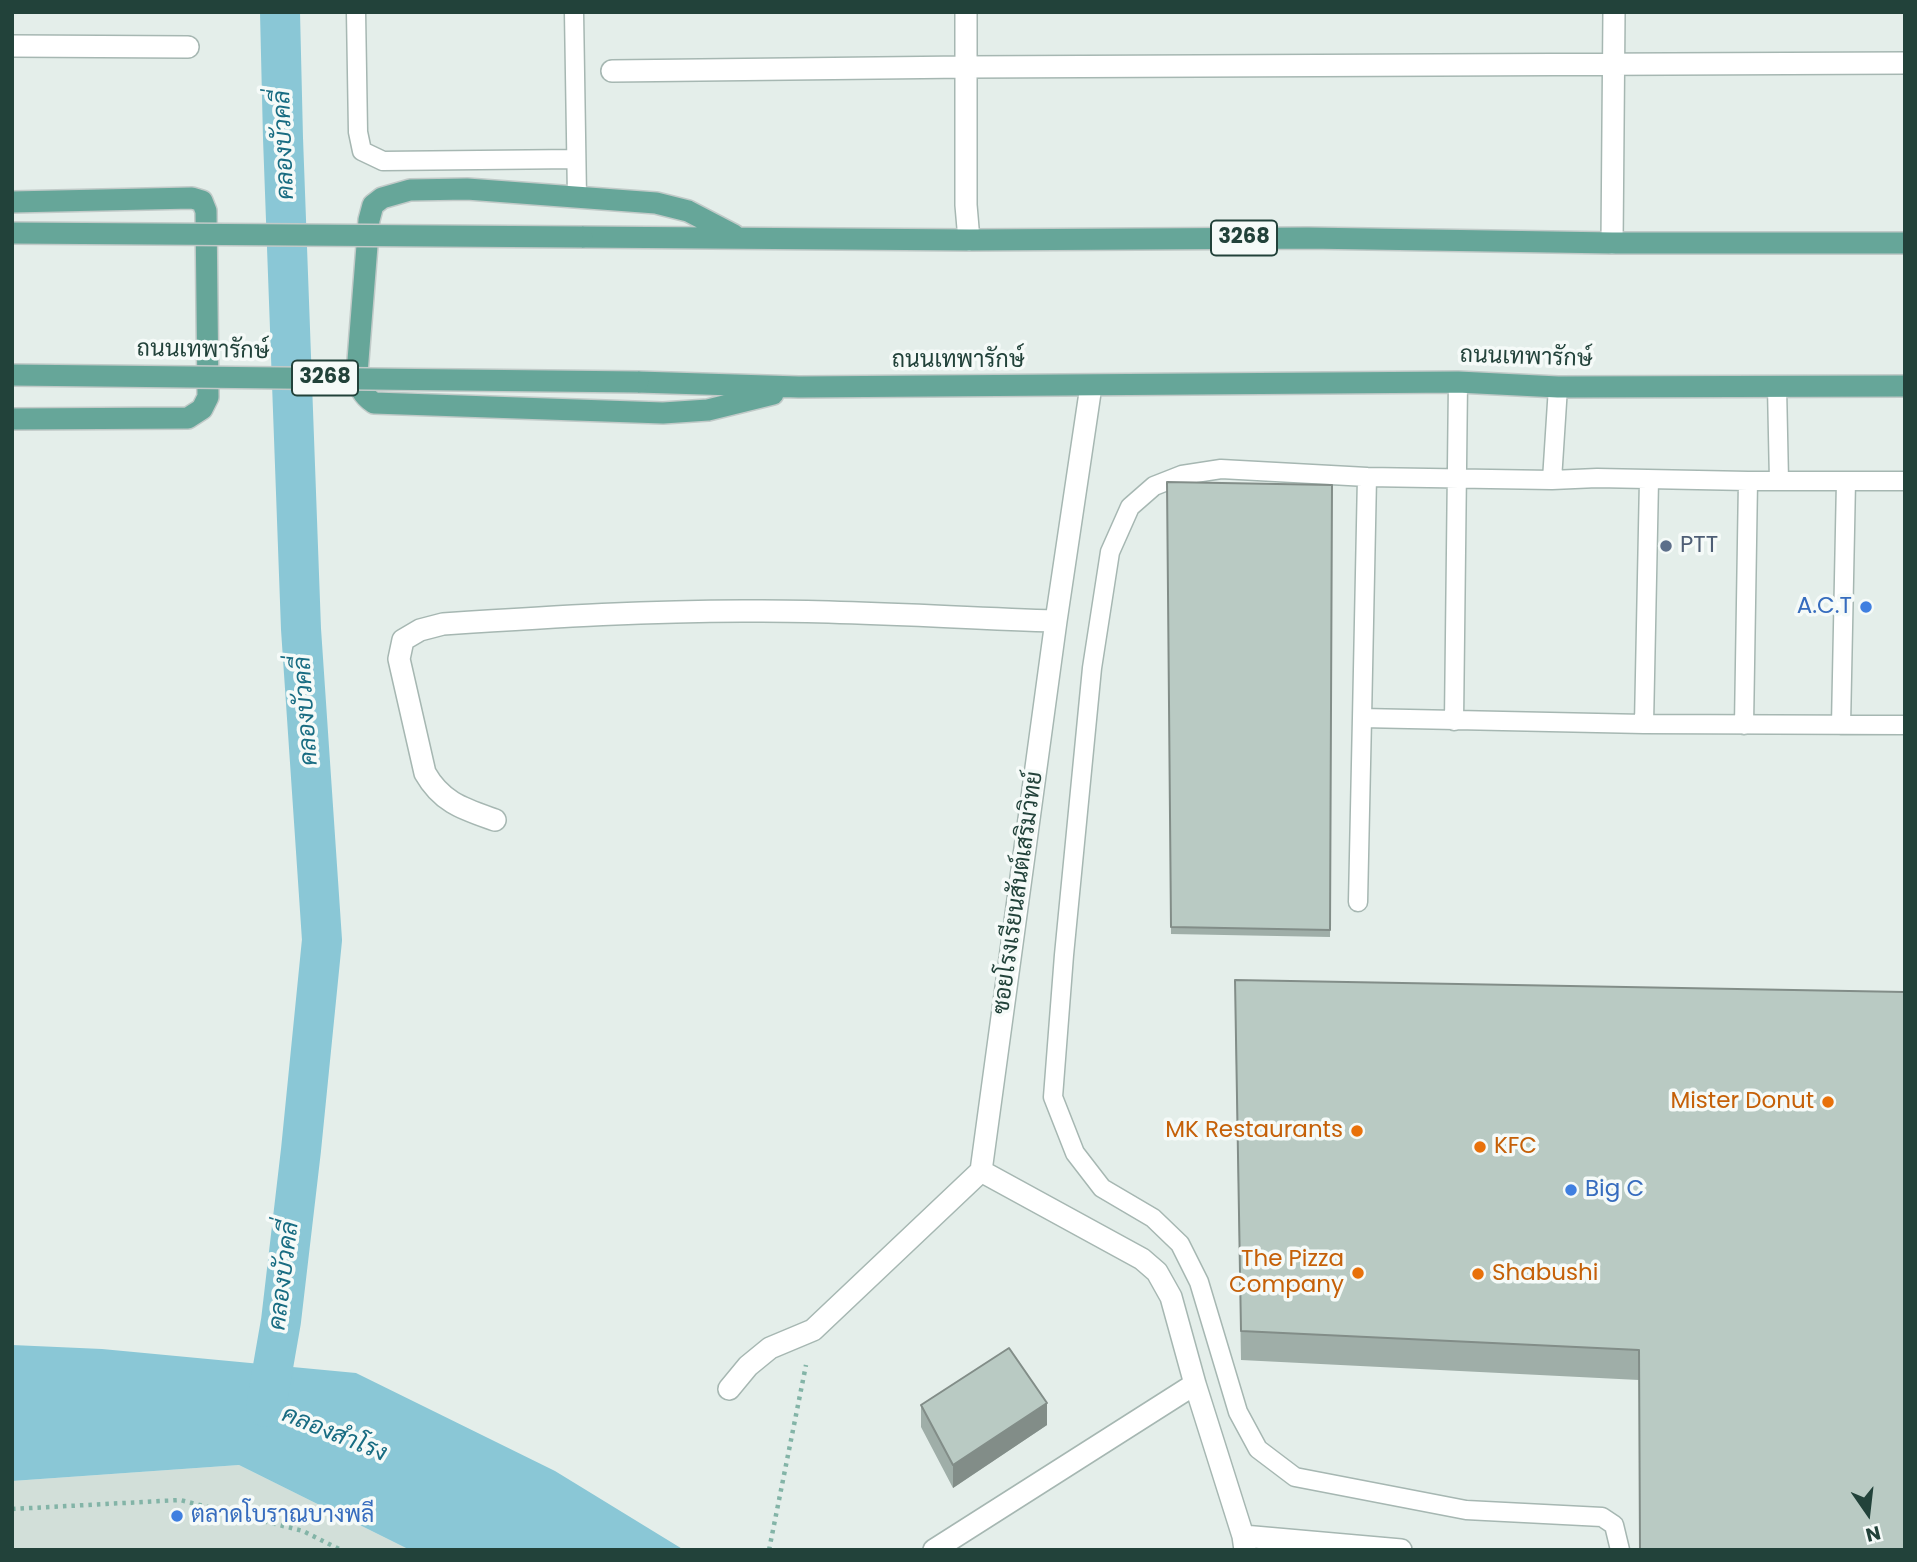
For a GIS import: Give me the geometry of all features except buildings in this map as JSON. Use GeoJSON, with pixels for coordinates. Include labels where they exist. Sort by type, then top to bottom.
{"type":"FeatureCollection","features":[{"type":"Feature","properties":{"kind":"main road"},"geometry":{"type":"LineString","coordinates":[[739,238],[688,211],[656,202],[467,189],[410,190],[382,198],[373,205],[369,219],[357,373],[364,396],[374,403],[663,413],[708,410],[799,387]]}},
{"type":"Feature","properties":{"kind":"main road"},"geometry":{"type":"LineString","coordinates":[[12,202],[192,198],[202,201],[206,211],[208,397],[202,409],[188,418],[12,419]]}},
{"type":"Feature","properties":{"kind":"main road","name":"3268"},"geometry":{"type":"LineString","coordinates":[[12,233],[1905,243]]}},
{"type":"Feature","properties":{"kind":"main road","name":"ถนนเทพารักษ์"},"geometry":{"type":"LineString","coordinates":[[12,375],[638,382],[799,387],[1458,382],[1559,387],[1905,386]]}},
{"type":"Feature","properties":{"kind":"street"},"geometry":{"type":"LineString","coordinates":[[966,12],[969,240]]}},
{"type":"Feature","properties":{"kind":"street"},"geometry":{"type":"LineString","coordinates":[[1612,243],[1614,12]]}},
{"type":"Feature","properties":{"kind":"street"},"geometry":{"type":"LineString","coordinates":[[12,46],[188,47]]}},
{"type":"Feature","properties":{"kind":"street"},"geometry":{"type":"LineString","coordinates":[[612,71],[966,66],[1905,63]]}},
{"type":"Feature","properties":{"kind":"street","name":"ซอยโรงเรียนสันต์เสริมวิทย์"},"geometry":{"type":"LineString","coordinates":[[981,1171],[1091,386]]}},
{"type":"Feature","properties":{"kind":"street"},"geometry":{"type":"LineString","coordinates":[[495,820],[458,807],[434,789],[425,773],[399,659],[403,640],[420,630],[443,624],[470,622],[708,611],[1056,621]]}},
{"type":"Feature","properties":{"kind":"street"},"geometry":{"type":"LineString","coordinates":[[729,1389],[748,1366],[770,1348],[813,1330],[981,1171],[1142,1259],[1157,1272],[1171,1297],[1245,1543],[1401,1550]]}},
{"type":"Feature","properties":{"kind":"street"},"geometry":{"type":"LineString","coordinates":[[934,1550],[1195,1384]]}},
{"type":"Feature","properties":{"kind":"lane"},"geometry":{"type":"LineString","coordinates":[[356,12],[358,132],[362,151],[383,161],[576,159]]}},
{"type":"Feature","properties":{"kind":"lane"},"geometry":{"type":"LineString","coordinates":[[574,12],[577,197]]}},
{"type":"Feature","properties":{"kind":"lane"},"geometry":{"type":"LineString","coordinates":[[1454,721],[1458,382]]}},
{"type":"Feature","properties":{"kind":"lane"},"geometry":{"type":"LineString","coordinates":[[1552,480],[1559,387]]}},
{"type":"Feature","properties":{"kind":"lane"},"geometry":{"type":"LineString","coordinates":[[1777,387],[1779,481]]}},
{"type":"Feature","properties":{"kind":"lane"},"geometry":{"type":"LineString","coordinates":[[1620,1550],[1614,1525],[1602,1517],[1466,1510],[1294,1477],[1258,1449],[1238,1412],[1199,1282],[1180,1244],[1153,1218],[1102,1188],[1075,1153],[1053,1097],[1091,668],[1110,552],[1130,507],[1154,486],[1182,475],[1221,469],[1456,479],[1905,481]]}},
{"type":"Feature","properties":{"kind":"lane"},"geometry":{"type":"LineString","coordinates":[[1359,902],[1367,477]]}},
{"type":"Feature","properties":{"kind":"lane"},"geometry":{"type":"LineString","coordinates":[[1644,724],[1648,480]]}},
{"type":"Feature","properties":{"kind":"lane"},"geometry":{"type":"LineString","coordinates":[[1744,725],[1748,481]]}},
{"type":"Feature","properties":{"kind":"lane"},"geometry":{"type":"LineString","coordinates":[[1842,726],[1846,481]]}},
{"type":"Feature","properties":{"kind":"lane"},"geometry":{"type":"LineString","coordinates":[[1362,718],[1644,724],[1905,725]]}},
{"type":"Feature","properties":{"kind":"path"},"geometry":{"type":"LineString","coordinates":[[769,1550],[813,1330]]}},
{"type":"Feature","properties":{"kind":"path"},"geometry":{"type":"LineString","coordinates":[[12,1509],[180,1500],[303,1531],[341,1550]]}},
{"type":"Feature","properties":{"kind":"shaded area","name":"ตลาดโบราณบางพลี"},"geometry":{"type":"Polygon","coordinates":[[[239,1465],[410,1550],[12,1550],[12,1481],[239,1465]]]}},
{"type":"Feature","properties":{"kind":"water","name":"คลองสำโรง"},"geometry":{"type":"Polygon","coordinates":[[[12,1345],[102,1349],[356,1373],[555,1471],[684,1550],[410,1550],[239,1465],[12,1481],[12,1345]]]}},
{"type":"Feature","properties":{"kind":"waterway","name":"คลองบัวคลี่"},"geometry":{"type":"LineString","coordinates":[[266,1407],[281,1321],[322,940],[301,629],[280,12]]}},
{"type":"Feature","properties":{"kind":"place","name":"PTT"},"geometry":{"type":"Point","coordinates":[1666,546]}},
{"type":"Feature","properties":{"kind":"place","name":"A.C.T"},"geometry":{"type":"Point","coordinates":[1866,607]}},
{"type":"Feature","properties":{"kind":"place","name":"Mister Donut"},"geometry":{"type":"Point","coordinates":[1828,1102]}},
{"type":"Feature","properties":{"kind":"place","name":"MK Restaurants"},"geometry":{"type":"Point","coordinates":[1357,1131]}},
{"type":"Feature","properties":{"kind":"place","name":"KFC"},"geometry":{"type":"Point","coordinates":[1480,1147]}},
{"type":"Feature","properties":{"kind":"place","name":"Big C"},"geometry":{"type":"Point","coordinates":[1571,1190]}},
{"type":"Feature","properties":{"kind":"place","name":"The Pizza Company"},"geometry":{"type":"Point","coordinates":[1358,1273]}},
{"type":"Feature","properties":{"kind":"place","name":"Shabushi"},"geometry":{"type":"Point","coordinates":[1478,1274]}},
{"type":"Feature","properties":{"kind":"place","name":"ตลาดโบราณบางพลี"},"geometry":{"type":"Point","coordinates":[177,1516]}}]}
